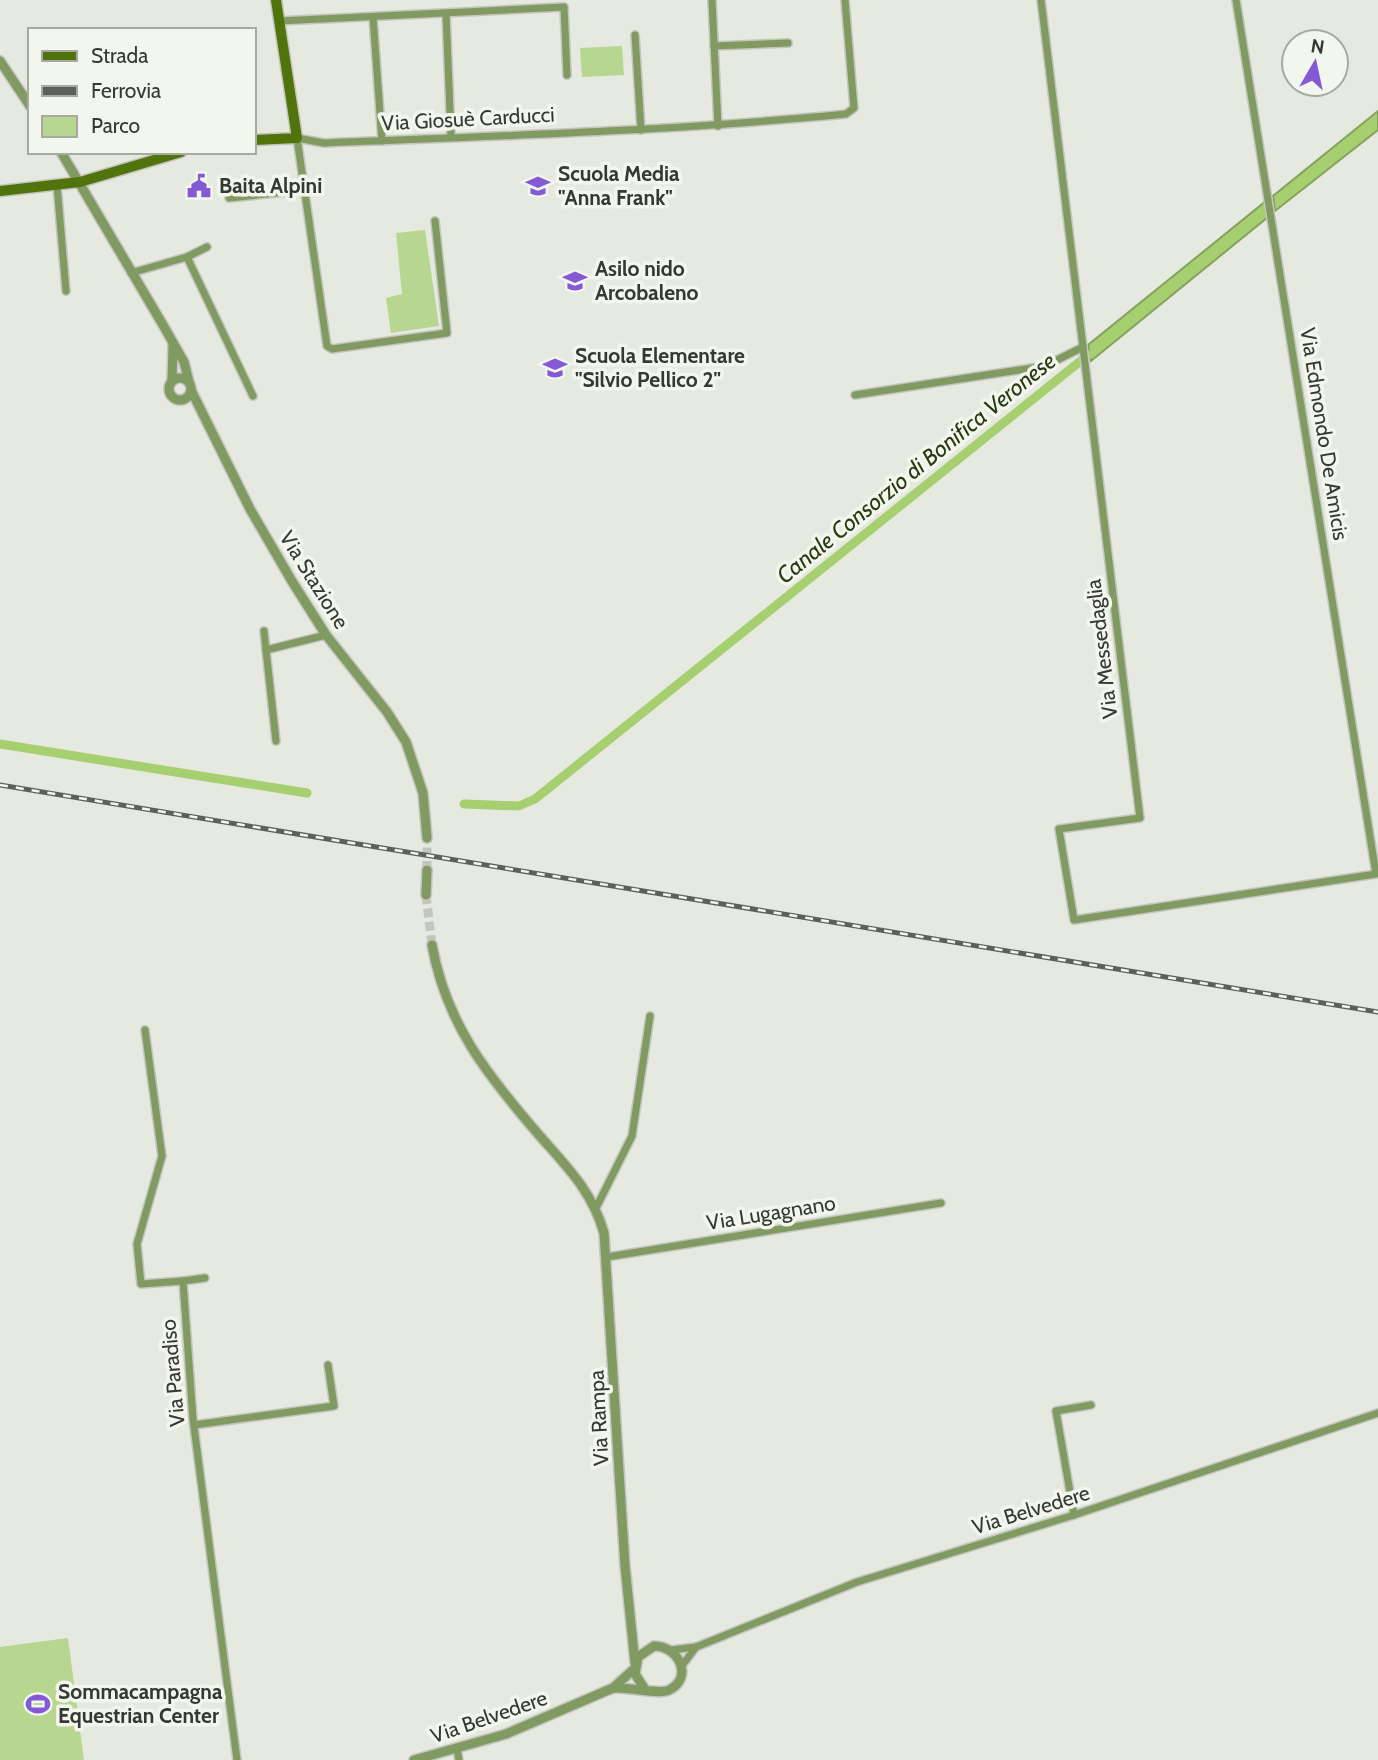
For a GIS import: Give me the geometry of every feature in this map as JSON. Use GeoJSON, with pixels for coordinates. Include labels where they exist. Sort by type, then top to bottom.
{"type":"FeatureCollection","features":[{"type":"Feature","properties":{"kind":"main road"},"geometry":{"type":"LineString","coordinates":[[256,140],[297,138],[276,0]]}},
{"type":"Feature","properties":{"kind":"main road"},"geometry":{"type":"LineString","coordinates":[[0,191],[80,182],[174,154]]}},
{"type":"Feature","properties":{"kind":"street"},"geometry":{"type":"LineString","coordinates":[[712,0],[718,126]]}},
{"type":"Feature","properties":{"kind":"street","name":"Via Giosuè Carducci"},"geometry":{"type":"LineString","coordinates":[[297,138],[324,143],[641,130],[846,114],[854,108],[845,0]]}},
{"type":"Feature","properties":{"kind":"street","name":"Via Messedaglia"},"geometry":{"type":"LineString","coordinates":[[1041,0],[1140,818],[1059,829],[1074,920],[1376,874]]}},
{"type":"Feature","properties":{"kind":"street","name":"Via Edmondo De Amicis"},"geometry":{"type":"LineString","coordinates":[[1236,0],[1376,874]]}},
{"type":"Feature","properties":{"kind":"street"},"geometry":{"type":"LineString","coordinates":[[279,21],[564,7],[567,75]]}},
{"type":"Feature","properties":{"kind":"street"},"geometry":{"type":"LineString","coordinates":[[446,13],[451,136]]}},
{"type":"Feature","properties":{"kind":"street"},"geometry":{"type":"LineString","coordinates":[[373,17],[382,141]]}},
{"type":"Feature","properties":{"kind":"street"},"geometry":{"type":"LineString","coordinates":[[635,35],[641,130]]}},
{"type":"Feature","properties":{"kind":"street"},"geometry":{"type":"LineString","coordinates":[[714,46],[788,43]]}},
{"type":"Feature","properties":{"kind":"street"},"geometry":{"type":"LineString","coordinates":[[0,61],[28,103]]}},
{"type":"Feature","properties":{"kind":"street"},"geometry":{"type":"LineString","coordinates":[[297,138],[324,342],[332,348],[447,333],[435,221]]}},
{"type":"Feature","properties":{"kind":"street","name":"Via Stazione"},"geometry":{"type":"LineString","coordinates":[[62,154],[184,362],[190,386],[250,509],[326,635],[387,712],[406,742],[420,781],[427,838]]}},
{"type":"Feature","properties":{"kind":"street"},"geometry":{"type":"LineString","coordinates":[[57,184],[66,291]]}},
{"type":"Feature","properties":{"kind":"street"},"geometry":{"type":"LineString","coordinates":[[229,198],[304,190]]}},
{"type":"Feature","properties":{"kind":"street"},"geometry":{"type":"LineString","coordinates":[[131,274],[187,257],[207,247]]}},
{"type":"Feature","properties":{"kind":"street"},"geometry":{"type":"LineString","coordinates":[[187,257],[253,396]]}},
{"type":"Feature","properties":{"kind":"street","name":"Via Stazione"},"geometry":{"type":"LineString","coordinates":[[173,344],[170,393],[209,427]]}},
{"type":"Feature","properties":{"kind":"street"},"geometry":{"type":"LineString","coordinates":[[855,395],[1045,366],[1083,347]]}},
{"type":"Feature","properties":{"kind":"street"},"geometry":{"type":"LineString","coordinates":[[172,381],[179,378],[190,386],[181,400]]}},
{"type":"Feature","properties":{"kind":"street"},"geometry":{"type":"LineString","coordinates":[[264,631],[276,741]]}},
{"type":"Feature","properties":{"kind":"street"},"geometry":{"type":"LineString","coordinates":[[266,650],[326,635]]}},
{"type":"Feature","properties":{"kind":"street"},"geometry":{"type":"LineString","coordinates":[[426,895],[427,870]]}},
{"type":"Feature","properties":{"kind":"street","name":"Via Rampa"},"geometry":{"type":"LineString","coordinates":[[432,945],[442,989],[463,1037],[512,1102],[584,1186],[596,1208],[607,1257],[625,1566],[635,1666]]}},
{"type":"Feature","properties":{"kind":"street"},"geometry":{"type":"LineString","coordinates":[[596,1208],[632,1136],[650,1016]]}},
{"type":"Feature","properties":{"kind":"street"},"geometry":{"type":"LineString","coordinates":[[145,1030],[162,1156],[137,1244],[141,1284],[205,1278]]}},
{"type":"Feature","properties":{"kind":"street","name":"Via Lugagnano"},"geometry":{"type":"LineString","coordinates":[[607,1257],[941,1203]]}},
{"type":"Feature","properties":{"kind":"street","name":"Via Paradiso"},"geometry":{"type":"LineString","coordinates":[[183,1281],[194,1425],[237,1760]]}},
{"type":"Feature","properties":{"kind":"street"},"geometry":{"type":"LineString","coordinates":[[194,1425],[334,1406],[328,1365]]}},
{"type":"Feature","properties":{"kind":"street"},"geometry":{"type":"LineString","coordinates":[[1074,1515],[1056,1411],[1091,1405]]}},
{"type":"Feature","properties":{"kind":"street","name":"Via Belvedere"},"geometry":{"type":"LineString","coordinates":[[614,1688],[635,1666],[641,1653],[654,1646],[671,1650],[696,1647],[857,1582],[1074,1515],[1378,1413]]}},
{"type":"Feature","properties":{"kind":"street"},"geometry":{"type":"LineString","coordinates":[[632,1628],[646,1643],[654,1646]]}},
{"type":"Feature","properties":{"kind":"street","name":"Via Belvedere"},"geometry":{"type":"LineString","coordinates":[[414,1760],[506,1734],[614,1688],[644,1688],[655,1693],[671,1689],[680,1679],[681,1667],[696,1647]]}},
{"type":"Feature","properties":{"kind":"street"},"geometry":{"type":"LineString","coordinates":[[671,1650],[681,1667]]}},
{"type":"Feature","properties":{"kind":"street"},"geometry":{"type":"LineString","coordinates":[[635,1666],[636,1678],[644,1688]]}},
{"type":"Feature","properties":{"kind":"street"},"geometry":{"type":"LineString","coordinates":[[457,1749],[459,1760]]}},
{"type":"Feature","properties":{"kind":"green space"},"geometry":{"type":"Polygon","coordinates":[[[622,46],[624,75],[582,77],[580,48],[622,46]]]}},
{"type":"Feature","properties":{"kind":"green space"},"geometry":{"type":"Polygon","coordinates":[[[425,230],[439,326],[391,333],[386,298],[402,294],[396,233],[425,230]]]}},
{"type":"Feature","properties":{"kind":"green space","name":"Sommacampagna Equestrian Center"},"geometry":{"type":"Polygon","coordinates":[[[68,1638],[84,1760],[0,1760],[0,1647],[68,1638]]]}},
{"type":"Feature","properties":{"kind":"shaded area"},"geometry":{"type":"Polygon","coordinates":[[[1378,111],[1378,130],[1275,211],[1273,196],[1378,111]]]}},
{"type":"Feature","properties":{"kind":"shaded area"},"geometry":{"type":"Polygon","coordinates":[[[1266,201],[1268,217],[1091,361],[1088,345],[1266,201]]]}},
{"type":"Feature","properties":{"kind":"waterway","name":"Canale Consorzio di Bonifica Veronese"},"geometry":{"type":"LineString","coordinates":[[464,804],[519,806],[535,799],[1088,355]]}},
{"type":"Feature","properties":{"kind":"waterway","name":"Canale Consorzio di Bonifica Veronese"},"geometry":{"type":"LineString","coordinates":[[0,744],[307,793]]}},
{"type":"Feature","properties":{"kind":"tunnel"},"geometry":{"type":"LineString","coordinates":[[427,838],[427,870]]}},
{"type":"Feature","properties":{"kind":"tunnel"},"geometry":{"type":"LineString","coordinates":[[426,895],[432,945]]}},
{"type":"Feature","properties":{"kind":"railway"},"geometry":{"type":"LineString","coordinates":[[0,785],[1378,1012]]}},
{"type":"Feature","properties":{"kind":"place","name":"Baita Alpini"},"geometry":{"type":"Point","coordinates":[199,186]}},
{"type":"Feature","properties":{"kind":"place","name":"Scuola Media \"Anna Frank\""},"geometry":{"type":"Point","coordinates":[538,186]}},
{"type":"Feature","properties":{"kind":"place","name":"Asilo nido Arcobaleno"},"geometry":{"type":"Point","coordinates":[575,281]}},
{"type":"Feature","properties":{"kind":"place","name":"Scuola Elementare \"Silvio Pellico 2\""},"geometry":{"type":"Point","coordinates":[555,368]}},
{"type":"Feature","properties":{"kind":"place","name":"Sommacampagna Equestrian Center"},"geometry":{"type":"Point","coordinates":[38,1704]}}]}
